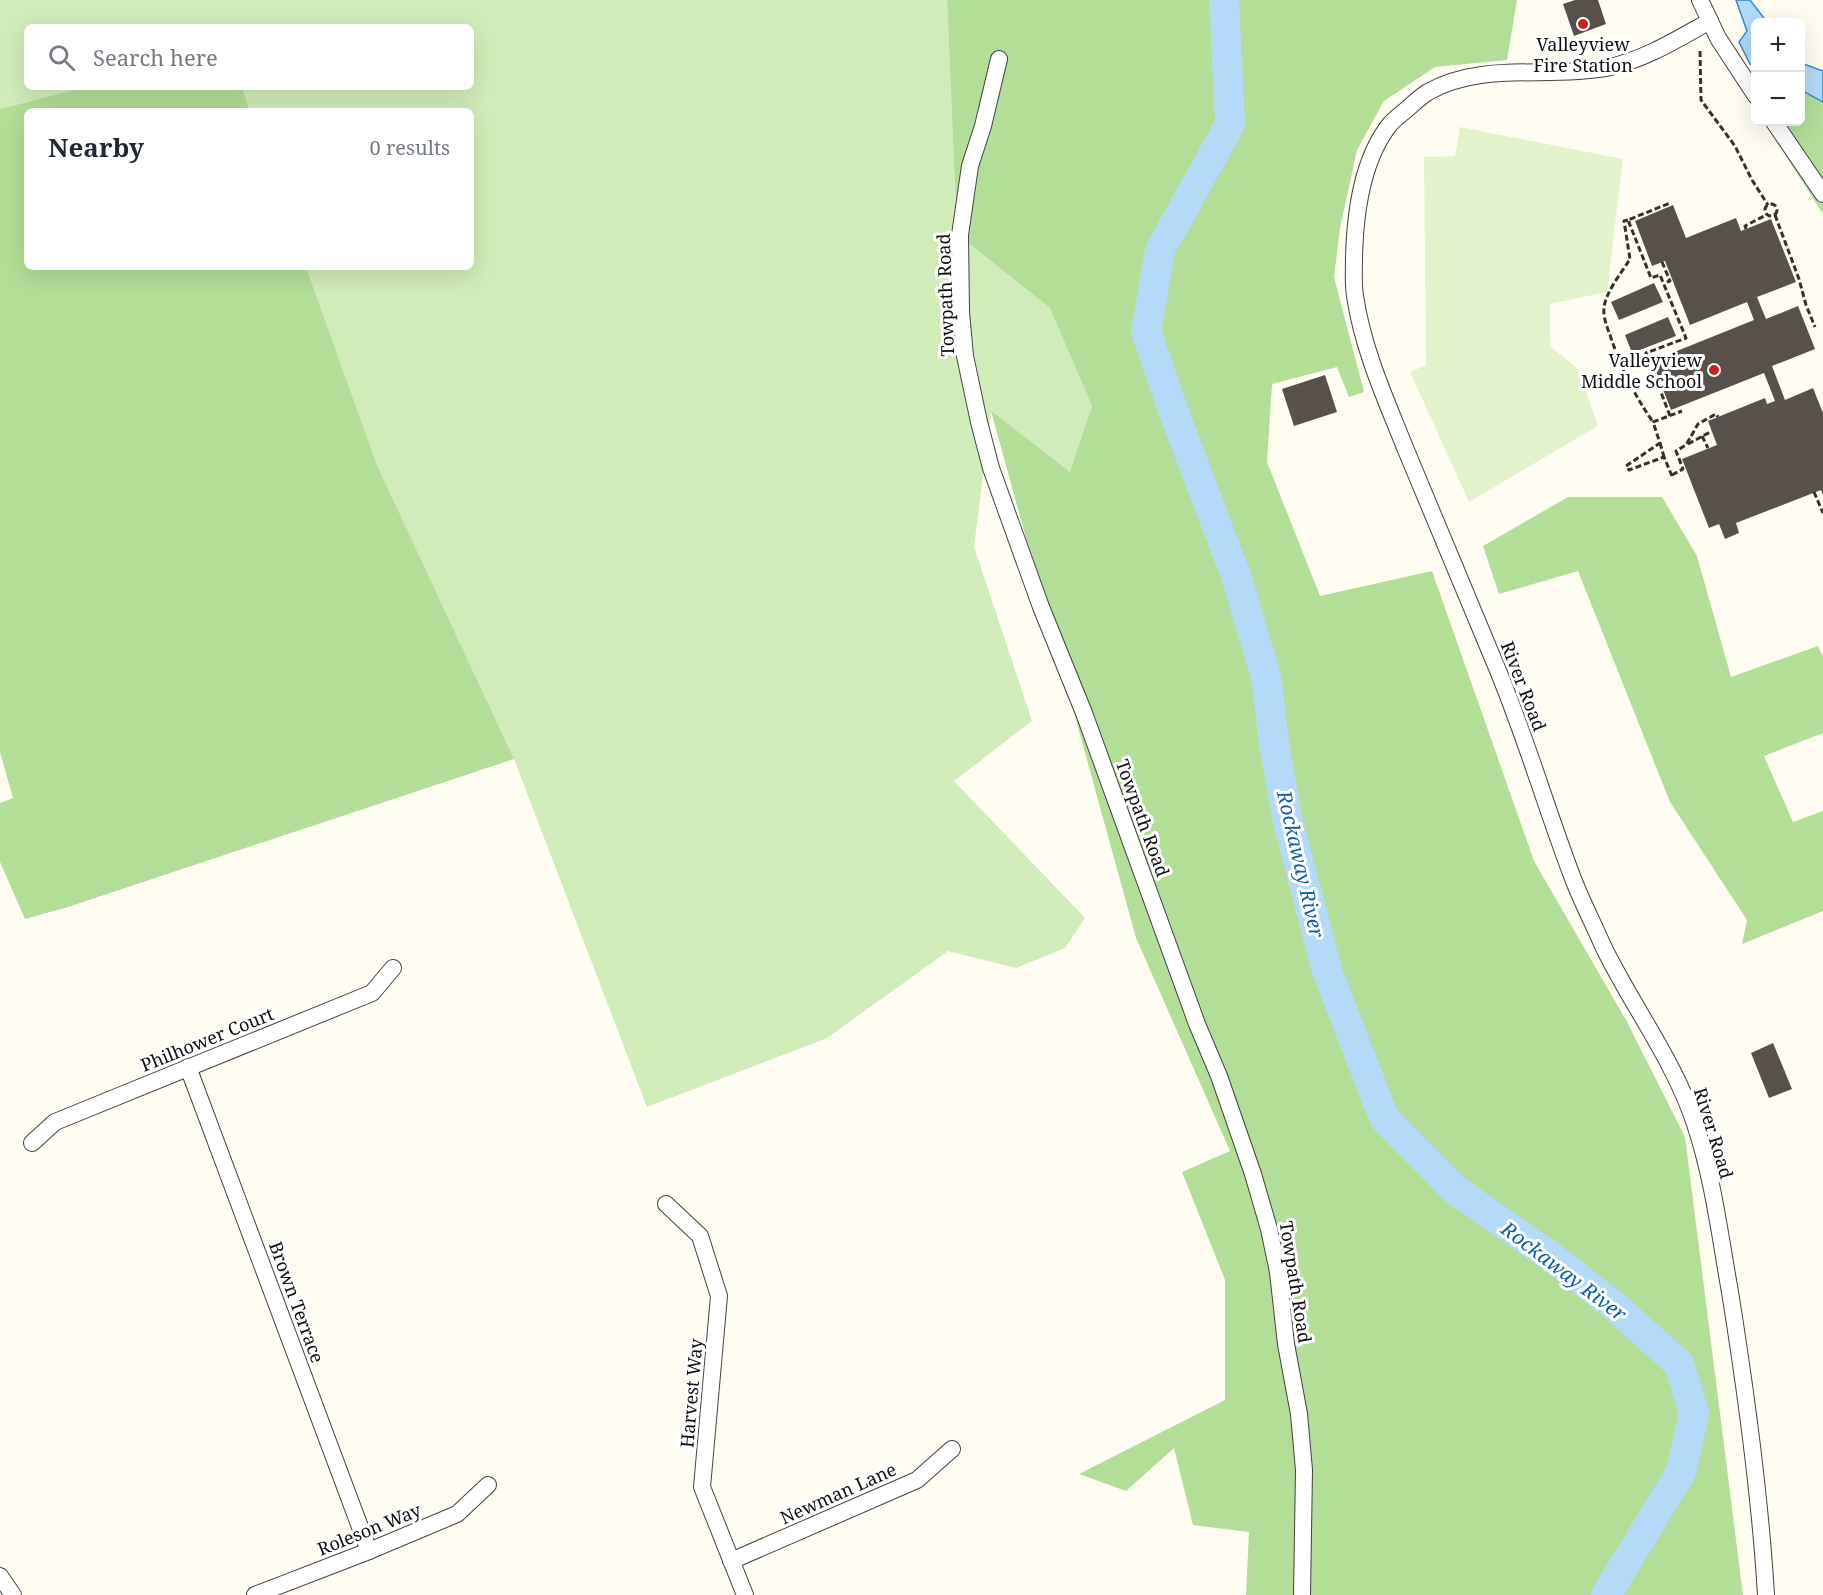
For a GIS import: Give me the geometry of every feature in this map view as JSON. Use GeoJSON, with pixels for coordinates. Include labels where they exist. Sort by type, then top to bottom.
{"type":"FeatureCollection","features":[{"type":"Feature","properties":{"kind":"street"},"geometry":{"type":"LineString","coordinates":[[1701,2],[1718,38],[1751,90]]}},
{"type":"Feature","properties":{"kind":"street","name":"River Road"},"geometry":{"type":"LineString","coordinates":[[1710,21],[1653,53],[1620,64],[1577,71],[1491,74],[1466,78],[1424,94],[1392,123],[1380,141],[1368,167],[1358,202],[1354,245],[1354,291],[1363,340],[1497,667],[1574,880],[1605,951],[1677,1080],[1695,1125],[1720,1234],[1742,1368],[1764,1554],[1766,1595]]}},
{"type":"Feature","properties":{"kind":"street","name":"Towpath Road"},"geometry":{"type":"LineString","coordinates":[[999,59],[983,126],[970,166],[960,235],[961,312],[965,356],[991,468],[1041,607],[1084,713],[1197,1024],[1219,1076],[1253,1174],[1269,1229],[1278,1272],[1299,1414],[1304,1470],[1302,1595]]}},
{"type":"Feature","properties":{"kind":"street"},"geometry":{"type":"LineString","coordinates":[[1777,126],[1823,194]]}},
{"type":"Feature","properties":{"kind":"street","name":"Philhower Court"},"geometry":{"type":"LineString","coordinates":[[32,1143],[55,1122],[372,993],[393,968]]}},
{"type":"Feature","properties":{"kind":"street","name":"Brown Terrace"},"geometry":{"type":"LineString","coordinates":[[188,1067],[369,1551]]}},
{"type":"Feature","properties":{"kind":"street","name":"Harvest Way"},"geometry":{"type":"LineString","coordinates":[[666,1204],[700,1236],[719,1296],[702,1487],[745,1595]]}},
{"type":"Feature","properties":{"kind":"street","name":"Newman Lane"},"geometry":{"type":"LineString","coordinates":[[731,1561],[917,1480],[952,1449]]}},
{"type":"Feature","properties":{"kind":"street","name":"Roleson Way"},"geometry":{"type":"LineString","coordinates":[[255,1595],[457,1514],[488,1485]]}},
{"type":"Feature","properties":{"kind":"street"},"geometry":{"type":"LineString","coordinates":[[0,1576],[13,1595]]}},
{"type":"Feature","properties":{"kind":"path"},"geometry":{"type":"LineString","coordinates":[[1700,51],[1701,100],[1735,146],[1768,205]]}},
{"type":"Feature","properties":{"kind":"path"},"geometry":{"type":"LineString","coordinates":[[1670,203],[1624,221],[1630,259],[1604,306],[1605,320],[1619,364],[1634,395],[1653,422],[1672,475],[1683,469],[1676,451],[1712,431]]}},
{"type":"Feature","properties":{"kind":"path"},"geometry":{"type":"LineString","coordinates":[[1766,214],[1765,209],[1768,205]]}},
{"type":"Feature","properties":{"kind":"path"},"geometry":{"type":"LineString","coordinates":[[1768,205],[1776,206],[1775,215],[1800,279],[1806,305],[1815,327]]}},
{"type":"Feature","properties":{"kind":"path"},"geometry":{"type":"LineString","coordinates":[[1766,214],[1770,217],[1775,215]]}},
{"type":"Feature","properties":{"kind":"path"},"geometry":{"type":"LineString","coordinates":[[1746,229],[1745,226],[1766,214]]}},
{"type":"Feature","properties":{"kind":"path"},"geometry":{"type":"LineString","coordinates":[[1628,220],[1651,278],[1660,275],[1686,338],[1646,353],[1670,416]]}},
{"type":"Feature","properties":{"kind":"path"},"geometry":{"type":"LineString","coordinates":[[1662,262],[1670,281],[1664,284]]}},
{"type":"Feature","properties":{"kind":"path"},"geometry":{"type":"LineString","coordinates":[[1653,422],[1682,411]]}},
{"type":"Feature","properties":{"kind":"path"},"geometry":{"type":"LineString","coordinates":[[1686,445],[1698,424],[1716,414],[1718,417]]}},
{"type":"Feature","properties":{"kind":"path"},"geometry":{"type":"LineString","coordinates":[[1702,436],[1708,448]]}},
{"type":"Feature","properties":{"kind":"path"},"geometry":{"type":"LineString","coordinates":[[1660,442],[1626,466],[1629,470],[1664,457]]}},
{"type":"Feature","properties":{"kind":"path"},"geometry":{"type":"LineString","coordinates":[[1814,492],[1823,513]]}},
{"type":"Feature","properties":{"kind":"green space"},"geometry":{"type":"Polygon","coordinates":[[[0,0],[947,0],[957,234],[1051,309],[1092,406],[1071,473],[991,412],[974,547],[1032,721],[954,781],[1085,918],[1065,948],[1016,968],[948,951],[827,1038],[647,1107],[514,759],[377,465],[307,270],[474,270],[474,108],[249,108],[243,90],[474,90],[474,24],[24,24],[24,90],[73,90],[0,109],[0,0]]]}},
{"type":"Feature","properties":{"kind":"green space"},"geometry":{"type":"Polygon","coordinates":[[[947,0],[1517,0],[1507,60],[1435,67],[1384,101],[1357,150],[1340,228],[1334,277],[1364,392],[1349,397],[1337,367],[1272,384],[1267,462],[1320,596],[1432,571],[1534,861],[1626,1020],[1685,1137],[1743,1595],[1246,1595],[1249,1532],[1193,1525],[1174,1448],[1126,1491],[1079,1474],[1225,1400],[1225,1280],[1182,1172],[1230,1151],[1136,938],[991,411],[1070,472],[1092,406],[1050,308],[957,234],[947,0]]]}},
{"type":"Feature","properties":{"kind":"green space"},"geometry":{"type":"Polygon","coordinates":[[[73,90],[243,90],[249,108],[24,108],[24,270],[307,270],[377,465],[514,759],[68,907],[25,919],[0,862],[0,803],[13,798],[0,752],[0,109],[73,90]]]}},
{"type":"Feature","properties":{"kind":"green space"},"geometry":{"type":"Polygon","coordinates":[[[1805,92],[1823,102],[1823,214],[1767,126],[1805,126],[1805,92]]]}},
{"type":"Feature","properties":{"kind":"green space"},"geometry":{"type":"Polygon","coordinates":[[[1460,127],[1623,159],[1607,292],[1550,304],[1550,346],[1578,369],[1598,426],[1469,502],[1410,372],[1426,365],[1424,157],[1455,156],[1460,127]]]}},
{"type":"Feature","properties":{"kind":"green space"},"geometry":{"type":"Polygon","coordinates":[[[1568,497],[1662,497],[1697,556],[1731,677],[1818,646],[1823,657],[1823,733],[1764,756],[1793,822],[1823,811],[1823,911],[1742,944],[1747,920],[1670,802],[1578,571],[1499,594],[1483,546],[1568,497]]]}},
{"type":"Feature","properties":{"kind":"water"},"geometry":{"type":"Polygon","coordinates":[[[1736,0],[1750,0],[1764,18],[1751,18],[1751,65],[1739,42],[1747,31],[1736,0]]]}},
{"type":"Feature","properties":{"kind":"water"},"geometry":{"type":"Polygon","coordinates":[[[1805,64],[1823,71],[1823,102],[1805,92],[1805,64]]]}},
{"type":"Feature","properties":{"kind":"building"},"geometry":{"type":"Polygon","coordinates":[[[1575,0],[1598,0],[1606,24],[1574,36],[1563,4],[1575,0]]]}},
{"type":"Feature","properties":{"kind":"building","name":"Valleyview Middle School"},"geometry":{"type":"Polygon","coordinates":[[[1673,205],[1686,238],[1736,218],[1741,231],[1771,219],[1796,282],[1757,297],[1766,319],[1798,306],[1815,349],[1772,366],[1785,400],[1813,388],[1823,413],[1823,495],[1821,490],[1736,523],[1739,533],[1725,539],[1719,524],[1709,528],[1682,459],[1717,445],[1708,421],[1765,398],[1767,404],[1775,401],[1764,373],[1671,410],[1652,361],[1754,320],[1747,302],[1690,325],[1665,261],[1652,266],[1635,221],[1673,205]]]}},
{"type":"Feature","properties":{"kind":"building"},"geometry":{"type":"Polygon","coordinates":[[[1654,283],[1663,302],[1619,320],[1611,302],[1654,283]]]}},
{"type":"Feature","properties":{"kind":"building"},"geometry":{"type":"Polygon","coordinates":[[[1668,317],[1676,336],[1632,353],[1625,335],[1668,317]]]}},
{"type":"Feature","properties":{"kind":"building"},"geometry":{"type":"Polygon","coordinates":[[[1325,375],[1337,412],[1294,426],[1282,389],[1325,375]]]}},
{"type":"Feature","properties":{"kind":"building"},"geometry":{"type":"Polygon","coordinates":[[[1773,1043],[1792,1089],[1769,1098],[1751,1053],[1773,1043]]]}},
{"type":"Feature","properties":{"kind":"waterway","name":"Rockaway River"},"geometry":{"type":"LineString","coordinates":[[1224,0],[1230,124],[1160,250],[1146,332],[1236,576],[1266,677],[1274,745],[1288,822],[1327,971],[1384,1118],[1454,1189],[1554,1259],[1614,1306],[1679,1364],[1694,1413],[1681,1472],[1606,1595]]}},
{"type":"Feature","properties":{"kind":"place","name":"Valleyview Fire Station"},"geometry":{"type":"Point","coordinates":[1583,24]}},
{"type":"Feature","properties":{"kind":"place","name":"Valleyview Middle School"},"geometry":{"type":"Point","coordinates":[1714,370]}}]}
